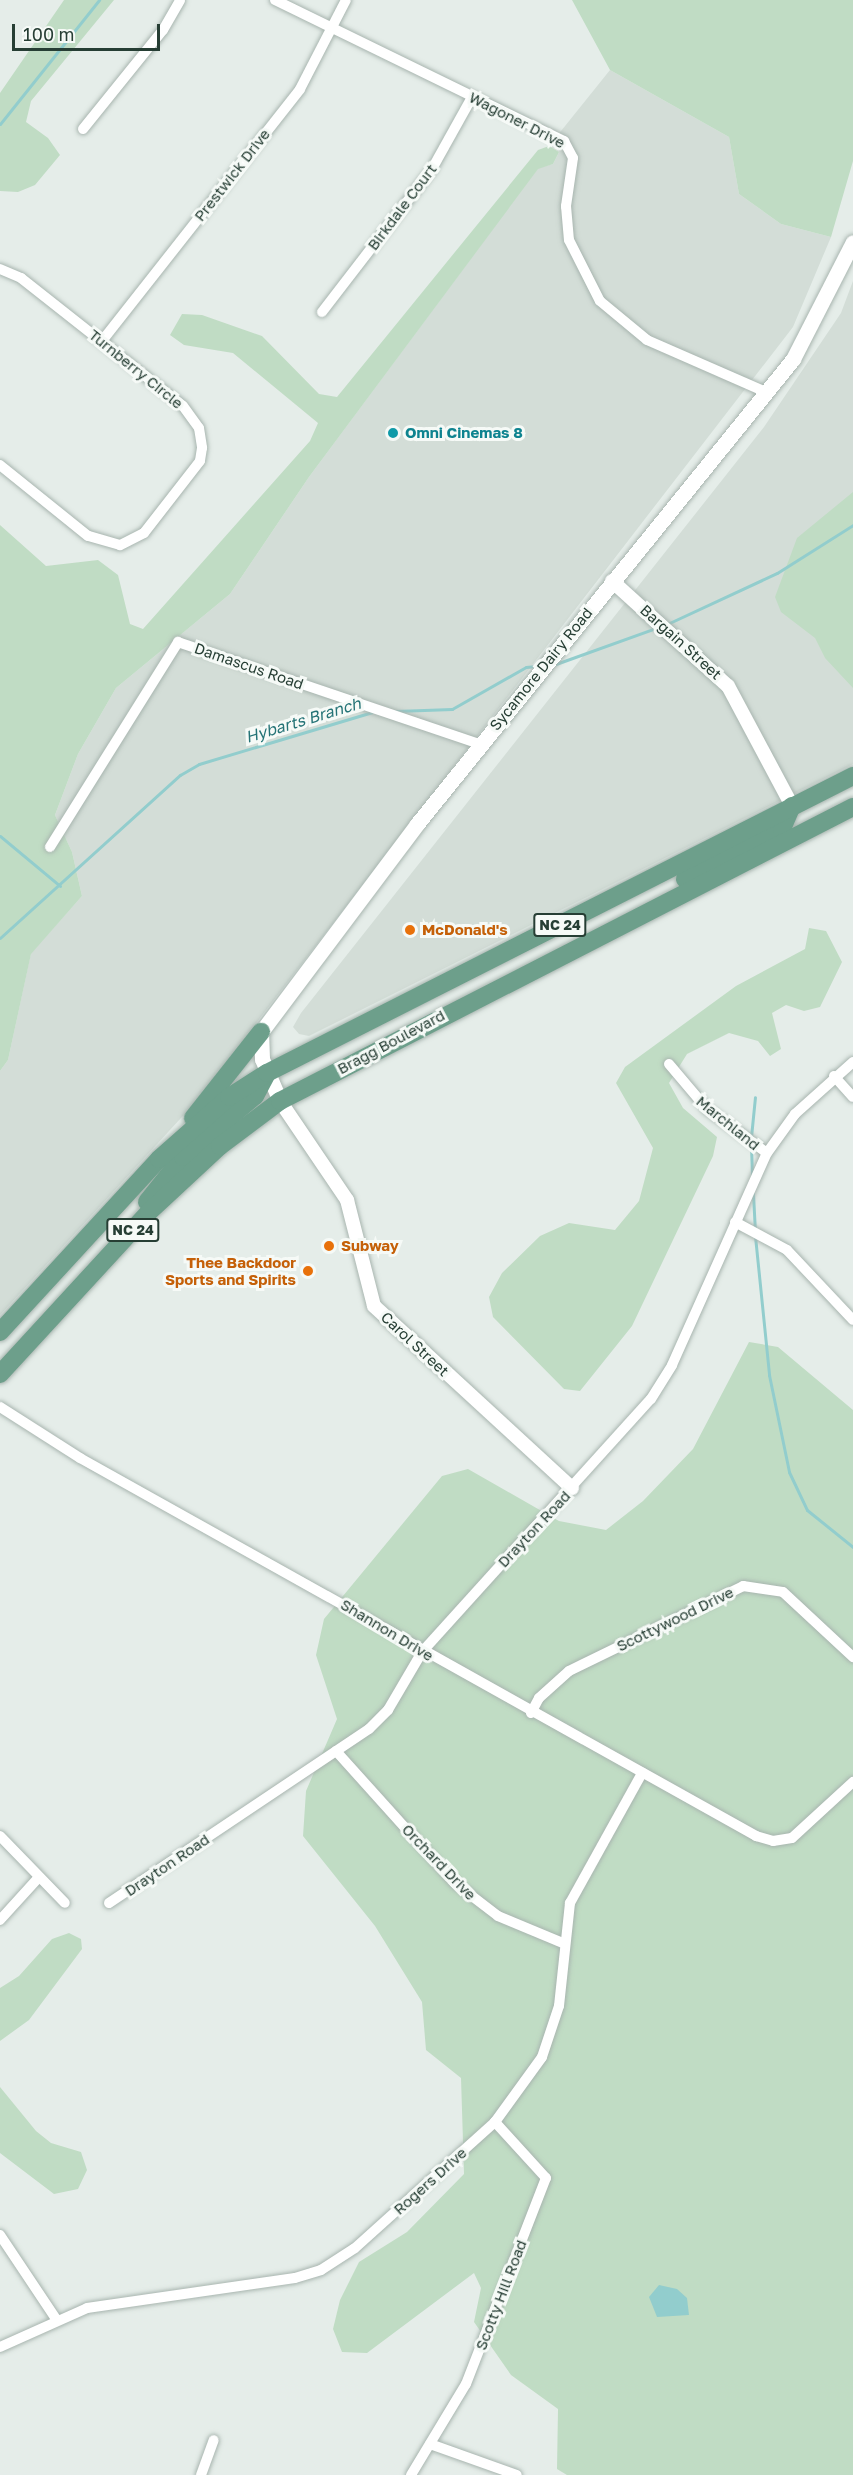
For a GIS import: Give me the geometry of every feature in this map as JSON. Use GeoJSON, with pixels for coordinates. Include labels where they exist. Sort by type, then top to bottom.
{"type":"FeatureCollection","features":[{"type":"Feature","properties":{"kind":"main road","name":"Sycamore Dairy Road"},"geometry":{"type":"LineString","coordinates":[[261,1032],[480,744],[766,392],[811,330],[853,242]]}},
{"type":"Feature","properties":{"kind":"main road","name":"Bragg Boulevard"},"geometry":{"type":"LineString","coordinates":[[0,1332],[159,1159],[229,1097],[267,1073],[853,776]]}},
{"type":"Feature","properties":{"kind":"main road"},"geometry":{"type":"LineString","coordinates":[[595,937],[608,918],[782,829],[792,806]]}},
{"type":"Feature","properties":{"kind":"main road","name":"Bragg Boulevard"},"geometry":{"type":"LineString","coordinates":[[0,1374],[106,1258],[220,1146],[280,1101],[595,937],[853,807]]}},
{"type":"Feature","properties":{"kind":"main road"},"geometry":{"type":"LineString","coordinates":[[261,1032],[267,1073],[280,1101]]}},
{"type":"Feature","properties":{"kind":"main road"},"geometry":{"type":"LineString","coordinates":[[159,1159],[261,1032]]}},
{"type":"Feature","properties":{"kind":"main road"},"geometry":{"type":"LineString","coordinates":[[106,1258],[183,1157],[242,1109],[267,1073]]}},
{"type":"Feature","properties":{"kind":"street"},"geometry":{"type":"LineString","coordinates":[[83,129],[163,30],[180,0]]}},
{"type":"Feature","properties":{"kind":"street","name":"Wagoner Drive"},"geometry":{"type":"LineString","coordinates":[[274,0],[333,26],[569,146],[573,165],[566,206],[573,255],[592,291],[614,316],[647,340],[766,392]]}},
{"type":"Feature","properties":{"kind":"street","name":"Prestwick Drive"},"geometry":{"type":"LineString","coordinates":[[102,340],[300,89],[346,0]]}},
{"type":"Feature","properties":{"kind":"street","name":"Birkdale Court"},"geometry":{"type":"LineString","coordinates":[[322,312],[432,169],[472,97]]}},
{"type":"Feature","properties":{"kind":"street","name":"Turnberry Circle"},"geometry":{"type":"LineString","coordinates":[[0,269],[21,278],[183,406],[201,434],[200,461],[144,533],[120,545],[100,542],[0,465]]}},
{"type":"Feature","properties":{"kind":"street","name":"Bargain Street"},"geometry":{"type":"LineString","coordinates":[[612,581],[724,680],[792,806]]}},
{"type":"Feature","properties":{"kind":"street","name":"Damascus Road"},"geometry":{"type":"LineString","coordinates":[[50,847],[178,642],[480,744]]}},
{"type":"Feature","properties":{"kind":"street","name":"Drayton Road"},"geometry":{"type":"LineString","coordinates":[[109,1904],[336,1751],[388,1710],[422,1652],[572,1488],[662,1382],[767,1154],[795,1114],[834,1076],[853,1062]]}},
{"type":"Feature","properties":{"kind":"street","name":"Marchland"},"geometry":{"type":"LineString","coordinates":[[669,1064],[706,1109],[767,1154]]}},
{"type":"Feature","properties":{"kind":"street"},"geometry":{"type":"LineString","coordinates":[[834,1076],[853,1096]]}},
{"type":"Feature","properties":{"kind":"street","name":"Carol Street"},"geometry":{"type":"LineString","coordinates":[[280,1101],[347,1200],[374,1306],[572,1488]]}},
{"type":"Feature","properties":{"kind":"street"},"geometry":{"type":"LineString","coordinates":[[735,1222],[787,1250],[853,1320]]}},
{"type":"Feature","properties":{"kind":"street","name":"Shannon Drive"},"geometry":{"type":"LineString","coordinates":[[0,1407],[422,1652],[749,1833],[780,1841],[804,1831],[853,1782]]}},
{"type":"Feature","properties":{"kind":"street","name":"Scottywood Drive"},"geometry":{"type":"LineString","coordinates":[[531,1713],[539,1698],[569,1671],[743,1586],[783,1592],[853,1657]]}},
{"type":"Feature","properties":{"kind":"street","name":"Orchard Drive"},"geometry":{"type":"LineString","coordinates":[[336,1751],[472,1897],[516,1926],[563,1943]]}},
{"type":"Feature","properties":{"kind":"street","name":"Rogers Drive"},"geometry":{"type":"LineString","coordinates":[[0,2347],[56,2319],[114,2302],[321,2270],[355,2248],[495,2122],[551,2039],[570,1903],[642,1773]]}},
{"type":"Feature","properties":{"kind":"street"},"geometry":{"type":"LineString","coordinates":[[0,1836],[65,1903]]}},
{"type":"Feature","properties":{"kind":"street"},"geometry":{"type":"LineString","coordinates":[[0,1920],[39,1877]]}},
{"type":"Feature","properties":{"kind":"street","name":"Scotty Hill Road"},"geometry":{"type":"LineString","coordinates":[[411,2475],[466,2384],[546,2178],[495,2122]]}},
{"type":"Feature","properties":{"kind":"street"},"geometry":{"type":"LineString","coordinates":[[0,2235],[56,2319]]}},
{"type":"Feature","properties":{"kind":"street"},"geometry":{"type":"LineString","coordinates":[[201,2475],[214,2440]]}},
{"type":"Feature","properties":{"kind":"street"},"geometry":{"type":"LineString","coordinates":[[430,2444],[518,2475]]}},
{"type":"Feature","properties":{"kind":"shaded area"},"geometry":{"type":"Polygon","coordinates":[[[610,70],[729,137],[739,194],[781,224],[831,237],[793,327],[192,1106],[0,1315],[0,1071],[8,1060],[31,953],[82,896],[72,852],[55,815],[78,754],[116,688],[230,594],[309,477],[538,168],[553,164],[559,152],[549,146],[610,70]]]}},
{"type":"Feature","properties":{"kind":"shaded area"},"geometry":{"type":"Polygon","coordinates":[[[853,281],[853,764],[309,1036],[299,1034],[293,1027],[301,1013],[764,427],[841,313],[853,281]]]}},
{"type":"Feature","properties":{"kind":"green space"},"geometry":{"type":"Polygon","coordinates":[[[64,0],[114,0],[31,101],[26,122],[48,138],[60,155],[35,185],[18,192],[0,191],[0,93],[64,0]]]}},
{"type":"Feature","properties":{"kind":"green space"},"geometry":{"type":"Polygon","coordinates":[[[572,0],[853,0],[853,161],[831,237],[781,224],[739,194],[729,137],[610,70],[572,0]]]}},
{"type":"Feature","properties":{"kind":"green space"},"geometry":{"type":"Polygon","coordinates":[[[549,146],[559,152],[553,164],[538,169],[309,477],[230,594],[116,688],[78,754],[55,815],[72,852],[82,896],[31,954],[8,1060],[0,1071],[0,525],[46,566],[98,560],[118,575],[130,624],[143,629],[310,441],[318,423],[233,353],[184,345],[170,335],[182,314],[202,315],[262,336],[319,394],[337,397],[538,150],[549,146]]]}},
{"type":"Feature","properties":{"kind":"green space"},"geometry":{"type":"Polygon","coordinates":[[[853,492],[853,688],[825,658],[815,638],[781,612],[775,597],[797,538],[853,492]]]}},
{"type":"Feature","properties":{"kind":"green space"},"geometry":{"type":"Polygon","coordinates":[[[809,928],[826,931],[842,962],[820,1007],[804,1011],[786,1005],[772,1013],[781,1049],[770,1056],[758,1041],[729,1033],[687,1054],[669,1083],[683,1108],[717,1137],[713,1156],[632,1326],[580,1391],[564,1389],[493,1317],[489,1297],[502,1273],[540,1236],[569,1223],[615,1230],[639,1201],[653,1148],[616,1083],[625,1067],[736,986],[805,949],[809,928]]]}},
{"type":"Feature","properties":{"kind":"green space"},"geometry":{"type":"Polygon","coordinates":[[[749,1342],[778,1347],[853,1410],[853,2475],[567,2475],[557,2469],[558,2409],[511,2375],[474,2322],[481,2288],[474,2273],[367,2353],[342,2352],[333,2329],[340,2300],[359,2262],[407,2232],[464,2174],[461,2078],[426,2050],[422,2002],[375,1926],[303,1836],[306,1791],[337,1719],[316,1655],[324,1619],[442,1476],[468,1469],[559,1521],[606,1530],[643,1501],[693,1449],[749,1342]]]}},
{"type":"Feature","properties":{"kind":"green space"},"geometry":{"type":"Polygon","coordinates":[[[69,1933],[81,1939],[82,1949],[29,2020],[0,2041],[0,1988],[19,1976],[52,1939],[69,1933]]]}},
{"type":"Feature","properties":{"kind":"green space"},"geometry":{"type":"Polygon","coordinates":[[[0,2087],[36,2131],[51,2143],[81,2152],[87,2170],[78,2189],[54,2194],[0,2153],[0,2087]]]}},
{"type":"Feature","properties":{"kind":"water"},"geometry":{"type":"Polygon","coordinates":[[[659,2285],[677,2289],[687,2298],[689,2315],[657,2317],[649,2297],[659,2285]]]}},
{"type":"Feature","properties":{"kind":"waterway"},"geometry":{"type":"LineString","coordinates":[[0,124],[99,0]]}},
{"type":"Feature","properties":{"kind":"waterway","name":"Hybarts Branch"},"geometry":{"type":"LineString","coordinates":[[665,625],[777,573],[853,525]]}},
{"type":"Feature","properties":{"kind":"waterway","name":"Hybarts Branch"},"geometry":{"type":"LineString","coordinates":[[553,665],[656,628]]}},
{"type":"Feature","properties":{"kind":"waterway","name":"Hybarts Branch"},"geometry":{"type":"LineString","coordinates":[[396,711],[452,709],[526,667],[537,666]]}},
{"type":"Feature","properties":{"kind":"waterway","name":"Hybarts Branch"},"geometry":{"type":"LineString","coordinates":[[0,938],[180,775],[199,764],[372,712]]}},
{"type":"Feature","properties":{"kind":"waterway"},"geometry":{"type":"LineString","coordinates":[[0,836],[60,886]]}},
{"type":"Feature","properties":{"kind":"waterway"},"geometry":{"type":"LineString","coordinates":[[751,1137],[755,1097]]}},
{"type":"Feature","properties":{"kind":"waterway"},"geometry":{"type":"LineString","coordinates":[[751,1146],[752,1179]]}},
{"type":"Feature","properties":{"kind":"waterway"},"geometry":{"type":"LineString","coordinates":[[753,1194],[755,1229]]}},
{"type":"Feature","properties":{"kind":"waterway"},"geometry":{"type":"LineString","coordinates":[[755,1236],[769,1375],[789,1472],[807,1510],[853,1547]]}},
{"type":"Feature","properties":{"kind":"place","name":"Omni Cinemas 8"},"geometry":{"type":"Point","coordinates":[393,433]}},
{"type":"Feature","properties":{"kind":"place","name":"McDonald's"},"geometry":{"type":"Point","coordinates":[410,930]}},
{"type":"Feature","properties":{"kind":"place","name":"Subway"},"geometry":{"type":"Point","coordinates":[329,1246]}},
{"type":"Feature","properties":{"kind":"place","name":"Thee Backdoor Sports and Spirits"},"geometry":{"type":"Point","coordinates":[308,1271]}}]}
